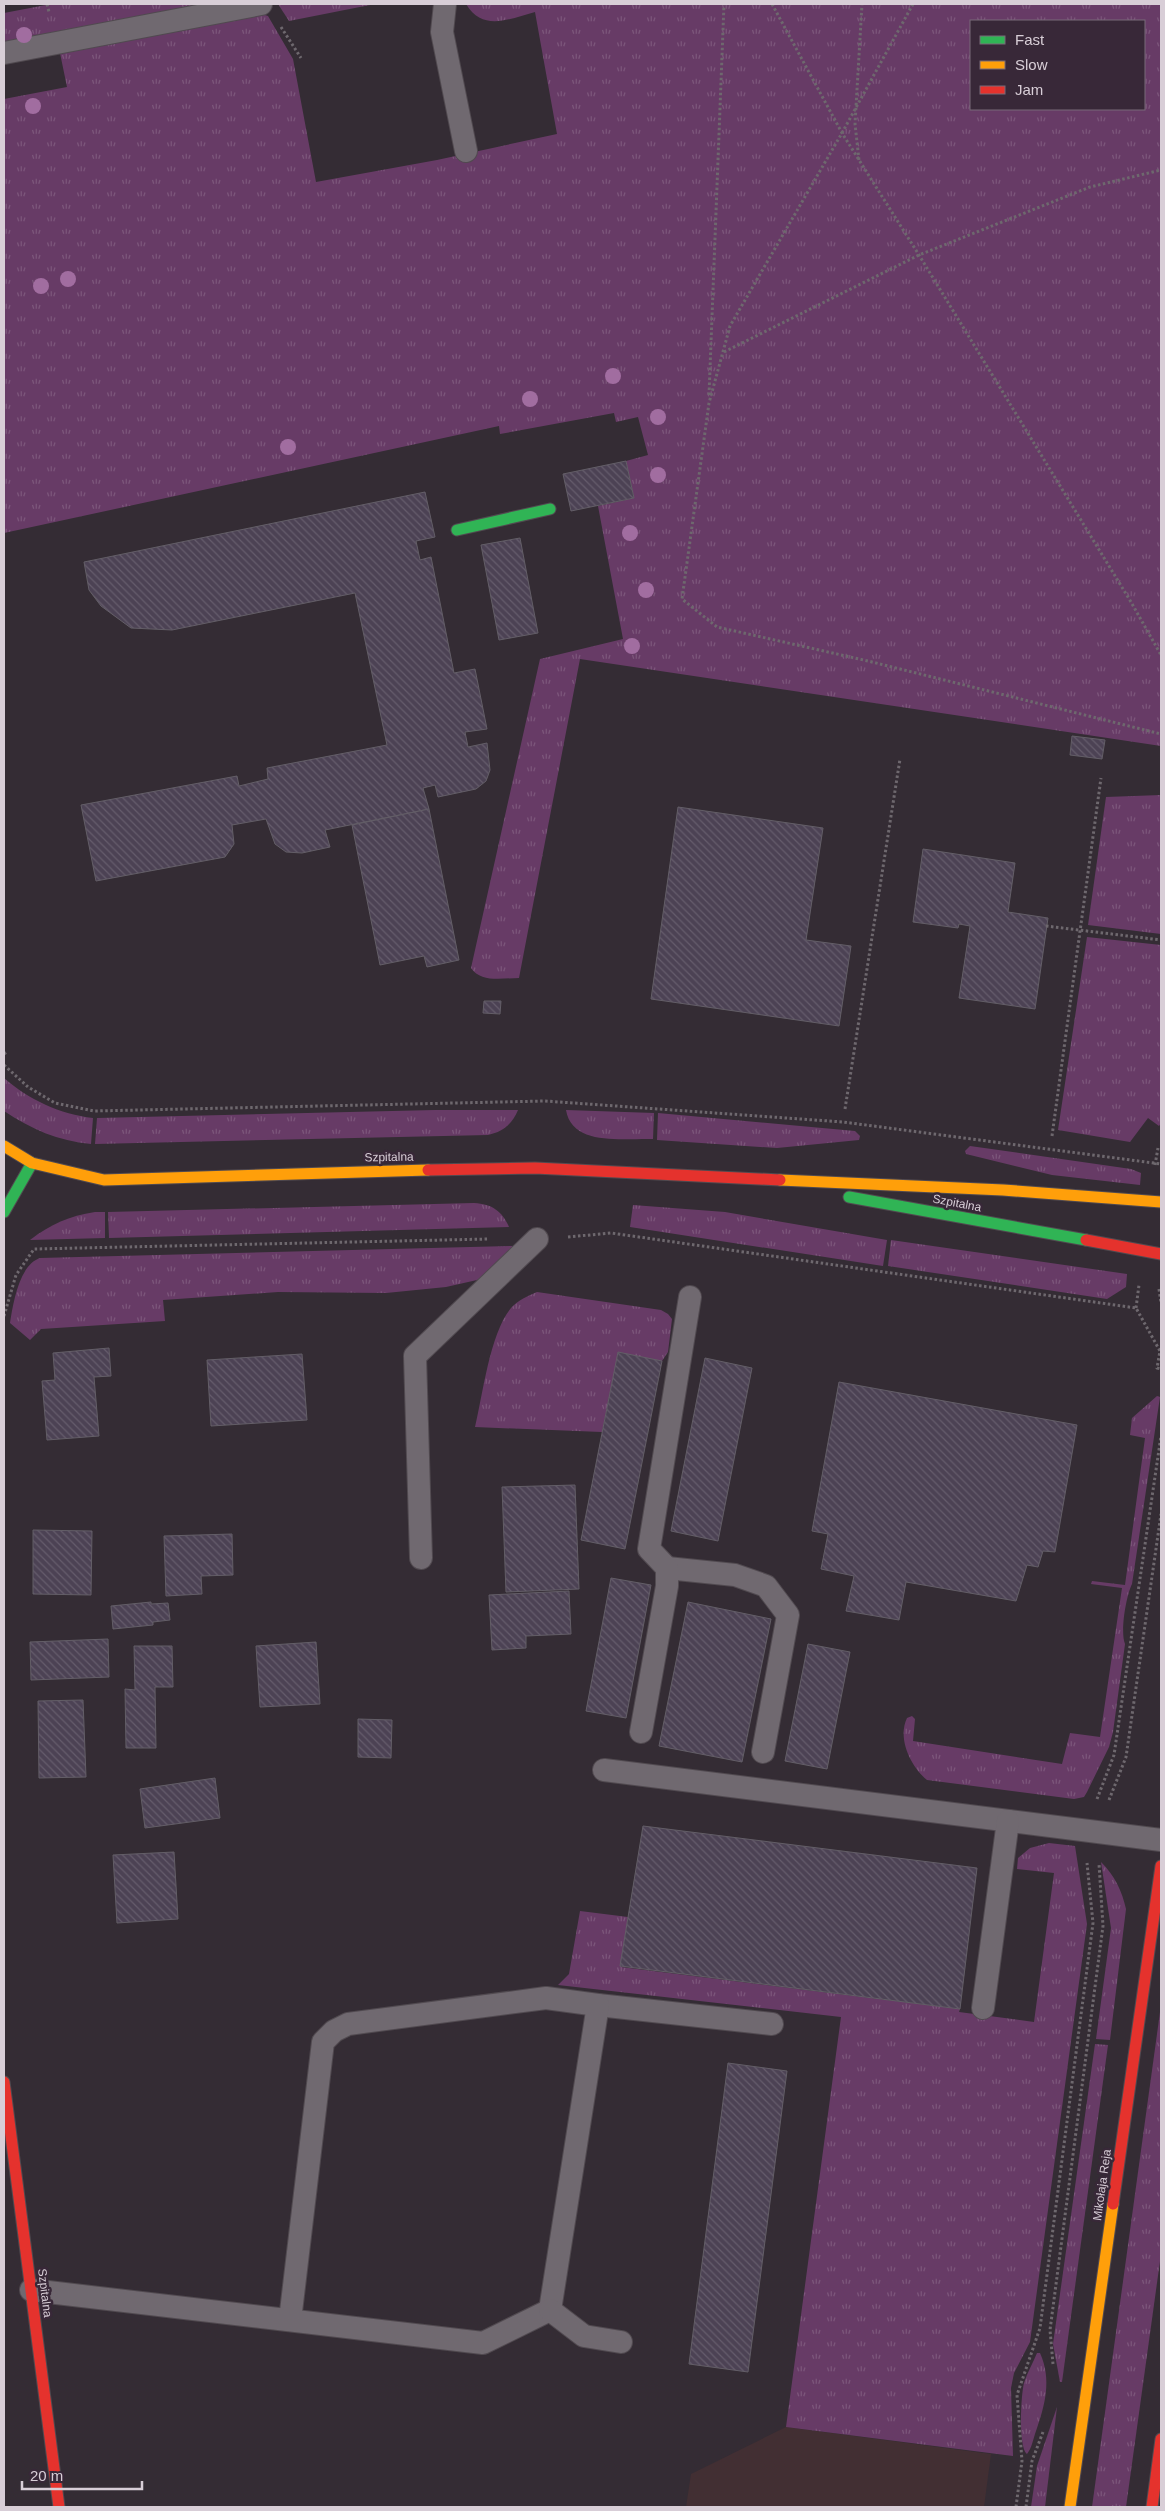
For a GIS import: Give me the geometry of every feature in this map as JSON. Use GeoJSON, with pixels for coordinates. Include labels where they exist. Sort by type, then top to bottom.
{"type":"FeatureCollection","features":[{"type":"Feature","properties":{"kind":"street"},"geometry":{"type":"LineString","coordinates":[[457,530],[550,509]]}},
{"type":"Feature","properties":{"kind":"street","name":"Szpitalna"},"geometry":{"type":"LineString","coordinates":[[4,1146],[32,1163],[104,1180],[326,1172],[535,1168],[1003,1190],[1161,1202]]}},
{"type":"Feature","properties":{"kind":"street"},"geometry":{"type":"LineString","coordinates":[[4,1212],[32,1163]]}},
{"type":"Feature","properties":{"kind":"street","name":"Szpitalna"},"geometry":{"type":"LineString","coordinates":[[747,1178],[1161,1254]]}},
{"type":"Feature","properties":{"kind":"street","name":"Mikołaja Reja"},"geometry":{"type":"LineString","coordinates":[[1070,2507],[1161,1866]]}},
{"type":"Feature","properties":{"kind":"street","name":"Szpitalna"},"geometry":{"type":"LineString","coordinates":[[4,2082],[59,2507]]}},
{"type":"Feature","properties":{"kind":"street"},"geometry":{"type":"LineString","coordinates":[[1152,2507],[1161,2439]]}},
{"type":"Feature","properties":{"kind":"lane"},"geometry":{"type":"LineString","coordinates":[[4,53],[261,4]]}},
{"type":"Feature","properties":{"kind":"lane"},"geometry":{"type":"LineString","coordinates":[[445,4],[442,32],[466,151]]}},
{"type":"Feature","properties":{"kind":"lane"},"geometry":{"type":"LineString","coordinates":[[421,1558],[415,1356],[537,1239]]}},
{"type":"Feature","properties":{"kind":"lane"},"geometry":{"type":"LineString","coordinates":[[690,1297],[650,1549],[667,1568],[735,1576],[766,1586],[788,1615],[763,1752]]}},
{"type":"Feature","properties":{"kind":"lane"},"geometry":{"type":"LineString","coordinates":[[641,1732],[666,1586],[667,1568]]}},
{"type":"Feature","properties":{"kind":"lane"},"geometry":{"type":"LineString","coordinates":[[604,1770],[1161,1840]]}},
{"type":"Feature","properties":{"kind":"lane"},"geometry":{"type":"LineString","coordinates":[[983,2008],[1008,1822]]}},
{"type":"Feature","properties":{"kind":"lane"},"geometry":{"type":"LineString","coordinates":[[290,2320],[324,2042],[334,2031],[348,2024],[546,1998],[772,2024]]}},
{"type":"Feature","properties":{"kind":"lane"},"geometry":{"type":"LineString","coordinates":[[550,2310],[598,2005]]}},
{"type":"Feature","properties":{"kind":"lane"},"geometry":{"type":"LineString","coordinates":[[31,2290],[483,2343],[550,2310]]}},
{"type":"Feature","properties":{"kind":"lane"},"geometry":{"type":"LineString","coordinates":[[550,2310],[584,2336],[621,2342]]}},
{"type":"Feature","properties":{"kind":"path"},"geometry":{"type":"LineString","coordinates":[[724,4],[709,403],[682,599],[717,628],[868,661],[1161,734]]}},
{"type":"Feature","properties":{"kind":"path"},"geometry":{"type":"LineString","coordinates":[[772,4],[842,133],[919,254],[1132,602],[1161,656]]}},
{"type":"Feature","properties":{"kind":"path"},"geometry":{"type":"LineString","coordinates":[[859,161],[855,124],[862,4]]}},
{"type":"Feature","properties":{"kind":"path"},"geometry":{"type":"LineString","coordinates":[[709,403],[730,326],[842,133],[913,4]]}},
{"type":"Feature","properties":{"kind":"path"},"geometry":{"type":"LineString","coordinates":[[277,19],[301,58]]}},
{"type":"Feature","properties":{"kind":"path"},"geometry":{"type":"LineString","coordinates":[[723,352],[919,254],[1090,188],[1161,170]]}},
{"type":"Feature","properties":{"kind":"path"},"geometry":{"type":"LineString","coordinates":[[845,1109],[900,759]]}},
{"type":"Feature","properties":{"kind":"path"},"geometry":{"type":"LineString","coordinates":[[1052,1136],[1102,778]]}},
{"type":"Feature","properties":{"kind":"path"},"geometry":{"type":"LineString","coordinates":[[1046,926],[1161,940]]}},
{"type":"Feature","properties":{"kind":"path"},"geometry":{"type":"LineString","coordinates":[[4,1066],[28,1087],[55,1103],[94,1112],[545,1101],[843,1122],[1161,1164]]}},
{"type":"Feature","properties":{"kind":"path"},"geometry":{"type":"LineString","coordinates":[[4,1316],[16,1275],[34,1249],[537,1239],[611,1233],[1136,1308],[1160,1352],[1157,1368],[1161,1369]]}},
{"type":"Feature","properties":{"kind":"path"},"geometry":{"type":"LineString","coordinates":[[1016,2507],[1022,2461],[1017,2395],[1040,2328],[1093,1923],[1091,1832],[1114,1755],[1161,1436]]}},
{"type":"Feature","properties":{"kind":"path"},"geometry":{"type":"LineString","coordinates":[[1054,2370],[1050,2330],[1103,1926],[1091,1832],[1126,1757],[1161,1514]]}},
{"type":"Feature","properties":{"kind":"path"},"geometry":{"type":"LineString","coordinates":[[1026,2507],[1032,2461],[1046,2426]]}},
{"type":"Feature","properties":{"kind":"shaded area"},"geometry":{"type":"Polygon","coordinates":[[[786,2427],[991,2454],[984,2507],[686,2507],[691,2474],[786,2427]]]}},
{"type":"Feature","properties":{"kind":"green space"},"geometry":{"type":"Polygon","coordinates":[[[51,4],[211,4],[4,43],[4,13],[51,4]]]}},
{"type":"Feature","properties":{"kind":"green space"},"geometry":{"type":"Polygon","coordinates":[[[278,4],[375,4],[289,21],[278,4]]]}},
{"type":"Feature","properties":{"kind":"green space"},"geometry":{"type":"Polygon","coordinates":[[[466,4],[1161,4],[1161,746],[580,659],[519,978],[486,978],[475,973],[471,968],[540,659],[623,639],[598,506],[634,498],[626,461],[648,455],[638,417],[616,422],[614,413],[500,434],[499,426],[4,533],[4,99],[67,87],[60,53],[262,14],[268,16],[293,59],[316,182],[437,160],[557,134],[535,12],[497,21],[488,21],[480,18],[466,4]]]}},
{"type":"Feature","properties":{"kind":"green space"},"geometry":{"type":"Polygon","coordinates":[[[1161,795],[1161,934],[1088,925],[1106,797],[1161,795]]]}},
{"type":"Feature","properties":{"kind":"green space"},"geometry":{"type":"Polygon","coordinates":[[[1087,937],[1161,945],[1161,1123],[1159,1126],[1148,1118],[1130,1142],[1058,1130],[1087,937]]]}},
{"type":"Feature","properties":{"kind":"green space"},"geometry":{"type":"Polygon","coordinates":[[[4,1078],[24,1093],[46,1105],[69,1113],[93,1118],[91,1144],[67,1140],[45,1133],[4,1111],[4,1078]]]}},
{"type":"Feature","properties":{"kind":"green space"},"geometry":{"type":"Polygon","coordinates":[[[435,1110],[518,1110],[506,1127],[488,1135],[95,1144],[97,1118],[435,1110]]]}},
{"type":"Feature","properties":{"kind":"green space"},"geometry":{"type":"Polygon","coordinates":[[[566,1110],[654,1113],[653,1139],[615,1139],[589,1135],[578,1130],[570,1122],[566,1110]]]}},
{"type":"Feature","properties":{"kind":"green space"},"geometry":{"type":"Polygon","coordinates":[[[658,1113],[855,1131],[860,1136],[859,1140],[777,1148],[657,1140],[658,1113]]]}},
{"type":"Feature","properties":{"kind":"green space"},"geometry":{"type":"Polygon","coordinates":[[[970,1146],[1131,1169],[1141,1173],[1140,1185],[1052,1175],[966,1154],[965,1151],[970,1146]]]}},
{"type":"Feature","properties":{"kind":"green space"},"geometry":{"type":"Polygon","coordinates":[[[474,1203],[496,1209],[509,1227],[109,1238],[108,1212],[474,1203]]]}},
{"type":"Feature","properties":{"kind":"green space"},"geometry":{"type":"Polygon","coordinates":[[[633,1205],[725,1212],[887,1240],[883,1266],[630,1227],[633,1205]]]}},
{"type":"Feature","properties":{"kind":"green space"},"geometry":{"type":"Polygon","coordinates":[[[95,1212],[105,1212],[105,1238],[30,1240],[45,1229],[61,1222],[95,1212]]]}},
{"type":"Feature","properties":{"kind":"green space"},"geometry":{"type":"Polygon","coordinates":[[[891,1240],[1127,1274],[1126,1287],[1107,1299],[888,1266],[891,1240]]]}},
{"type":"Feature","properties":{"kind":"green space"},"geometry":{"type":"Polygon","coordinates":[[[512,1246],[513,1259],[495,1273],[477,1280],[446,1287],[386,1293],[278,1292],[163,1300],[165,1321],[41,1329],[30,1340],[10,1323],[15,1296],[22,1277],[27,1268],[40,1258],[512,1246]]]}},
{"type":"Feature","properties":{"kind":"green space"},"geometry":{"type":"Polygon","coordinates":[[[537,1292],[661,1310],[672,1319],[668,1352],[662,1361],[618,1353],[602,1432],[475,1427],[484,1381],[498,1332],[511,1308],[523,1298],[537,1292]]]}},
{"type":"Feature","properties":{"kind":"green space"},"geometry":{"type":"Polygon","coordinates":[[[1157,1396],[1160,1397],[1132,1584],[1124,1614],[1123,1631],[1125,1644],[1113,1732],[1109,1747],[1087,1792],[1084,1797],[1074,1799],[927,1780],[916,1768],[907,1752],[904,1726],[907,1718],[912,1716],[915,1719],[913,1741],[1062,1764],[1070,1733],[1100,1737],[1122,1588],[1091,1584],[1092,1581],[1125,1585],[1145,1438],[1130,1435],[1132,1418],[1157,1396]]]}},
{"type":"Feature","properties":{"kind":"green space"},"geometry":{"type":"Polygon","coordinates":[[[1049,1843],[1075,1846],[1087,1924],[1030,2342],[1014,2373],[1011,2388],[1013,2456],[786,2427],[841,2017],[558,1985],[569,1974],[580,1911],[628,1917],[621,1967],[960,2009],[959,2012],[1034,2022],[1054,1873],[1017,1869],[1018,1858],[1030,1848],[1049,1843]]]}},
{"type":"Feature","properties":{"kind":"green space"},"geometry":{"type":"Polygon","coordinates":[[[1101,1862],[1117,1884],[1126,1909],[1110,2040],[1096,2039],[1111,1928],[1101,1862]]]}},
{"type":"Feature","properties":{"kind":"green space"},"geometry":{"type":"Polygon","coordinates":[[[1161,2005],[1161,2254],[1126,2507],[1092,2507],[1161,2005]]]}},
{"type":"Feature","properties":{"kind":"green space"},"geometry":{"type":"Polygon","coordinates":[[[1095,2044],[1108,2045],[1062,2382],[1060,2382],[1053,2344],[1095,2044]]]}},
{"type":"Feature","properties":{"kind":"green space"},"geometry":{"type":"Polygon","coordinates":[[[1037,2353],[1040,2353],[1044,2363],[1046,2392],[1039,2421],[1027,2454],[1022,2442],[1021,2431],[1022,2398],[1025,2379],[1037,2353]]]}},
{"type":"Feature","properties":{"kind":"green space"},"geometry":{"type":"Polygon","coordinates":[[[1057,2407],[1045,2507],[1031,2507],[1037,2466],[1057,2407]]]}},
{"type":"Feature","properties":{"kind":"building"},"geometry":{"type":"Polygon","coordinates":[[[626,461],[634,498],[571,511],[563,474],[626,461]]]}},
{"type":"Feature","properties":{"kind":"building"},"geometry":{"type":"Polygon","coordinates":[[[425,492],[435,537],[416,541],[420,560],[431,557],[454,673],[475,669],[487,729],[465,732],[468,747],[487,743],[490,770],[486,781],[476,789],[438,797],[435,785],[423,788],[429,809],[325,830],[330,847],[302,853],[286,852],[275,844],[266,819],[232,825],[234,844],[225,857],[96,881],[81,805],[237,776],[239,786],[268,779],[267,768],[387,745],[355,593],[172,630],[131,628],[101,606],[89,590],[84,562],[425,492]]]}},
{"type":"Feature","properties":{"kind":"building"},"geometry":{"type":"Polygon","coordinates":[[[520,538],[538,633],[499,640],[481,545],[520,538]]]}},
{"type":"Feature","properties":{"kind":"building"},"geometry":{"type":"Polygon","coordinates":[[[1072,736],[1105,740],[1102,759],[1070,755],[1072,736]]]}},
{"type":"Feature","properties":{"kind":"building"},"geometry":{"type":"Polygon","coordinates":[[[678,807],[823,828],[806,940],[851,946],[839,1026],[651,999],[678,807]]]}},
{"type":"Feature","properties":{"kind":"building"},"geometry":{"type":"Polygon","coordinates":[[[429,809],[459,960],[427,967],[424,956],[380,965],[352,825],[429,809]]]}},
{"type":"Feature","properties":{"kind":"building"},"geometry":{"type":"Polygon","coordinates":[[[923,849],[1015,863],[1008,912],[1048,918],[1035,1009],[959,998],[970,926],[959,924],[958,928],[913,922],[923,849]]]}},
{"type":"Feature","properties":{"kind":"building"},"geometry":{"type":"Polygon","coordinates":[[[484,1001],[501,1001],[500,1014],[483,1013],[484,1001]]]}},
{"type":"Feature","properties":{"kind":"building"},"geometry":{"type":"Polygon","coordinates":[[[109,1348],[111,1376],[94,1377],[99,1436],[47,1440],[42,1381],[55,1380],[53,1353],[109,1348]]]}},
{"type":"Feature","properties":{"kind":"building"},"geometry":{"type":"Polygon","coordinates":[[[618,1352],[662,1361],[625,1549],[581,1540],[618,1352]]]}},
{"type":"Feature","properties":{"kind":"building"},"geometry":{"type":"Polygon","coordinates":[[[302,1354],[307,1420],[211,1426],[207,1360],[302,1354]]]}},
{"type":"Feature","properties":{"kind":"building"},"geometry":{"type":"Polygon","coordinates":[[[705,1358],[752,1368],[718,1541],[671,1531],[705,1358]]]}},
{"type":"Feature","properties":{"kind":"building"},"geometry":{"type":"Polygon","coordinates":[[[839,1382],[1077,1425],[1055,1552],[1043,1551],[1038,1567],[1027,1565],[1016,1601],[906,1582],[899,1620],[846,1611],[854,1576],[821,1569],[828,1534],[812,1531],[839,1382]]]}},
{"type":"Feature","properties":{"kind":"building"},"geometry":{"type":"Polygon","coordinates":[[[575,1485],[579,1589],[506,1592],[502,1487],[575,1485]]]}},
{"type":"Feature","properties":{"kind":"building"},"geometry":{"type":"Polygon","coordinates":[[[33,1530],[92,1531],[91,1595],[33,1594],[33,1530]]]}},
{"type":"Feature","properties":{"kind":"building"},"geometry":{"type":"Polygon","coordinates":[[[232,1534],[233,1575],[201,1576],[202,1594],[166,1596],[164,1536],[232,1534]]]}},
{"type":"Feature","properties":{"kind":"building"},"geometry":{"type":"Polygon","coordinates":[[[611,1578],[651,1585],[626,1718],[586,1711],[611,1578]]]}},
{"type":"Feature","properties":{"kind":"building"},"geometry":{"type":"Polygon","coordinates":[[[569,1591],[571,1634],[526,1636],[526,1648],[492,1650],[489,1595],[569,1591]]]}},
{"type":"Feature","properties":{"kind":"building"},"geometry":{"type":"Polygon","coordinates":[[[151,1602],[151,1604],[168,1603],[170,1620],[153,1622],[153,1625],[113,1629],[111,1606],[151,1602]]]}},
{"type":"Feature","properties":{"kind":"building"},"geometry":{"type":"Polygon","coordinates":[[[688,1602],[771,1619],[742,1762],[659,1746],[688,1602]]]}},
{"type":"Feature","properties":{"kind":"building"},"geometry":{"type":"Polygon","coordinates":[[[108,1639],[109,1677],[31,1680],[30,1642],[108,1639]]]}},
{"type":"Feature","properties":{"kind":"building"},"geometry":{"type":"Polygon","coordinates":[[[316,1642],[320,1704],[260,1707],[256,1646],[316,1642]]]}},
{"type":"Feature","properties":{"kind":"building"},"geometry":{"type":"Polygon","coordinates":[[[808,1644],[850,1652],[827,1769],[785,1761],[808,1644]]]}},
{"type":"Feature","properties":{"kind":"building"},"geometry":{"type":"Polygon","coordinates":[[[134,1646],[172,1646],[173,1687],[155,1687],[156,1748],[126,1748],[125,1689],[135,1690],[134,1646]]]}},
{"type":"Feature","properties":{"kind":"building"},"geometry":{"type":"Polygon","coordinates":[[[83,1700],[86,1777],[39,1778],[38,1701],[83,1700]]]}},
{"type":"Feature","properties":{"kind":"building"},"geometry":{"type":"Polygon","coordinates":[[[358,1719],[392,1720],[391,1758],[358,1757],[358,1719]]]}},
{"type":"Feature","properties":{"kind":"building"},"geometry":{"type":"Polygon","coordinates":[[[215,1778],[220,1818],[145,1828],[140,1789],[215,1778]]]}},
{"type":"Feature","properties":{"kind":"building"},"geometry":{"type":"Polygon","coordinates":[[[643,1826],[977,1868],[960,2009],[620,1966],[643,1826]]]}},
{"type":"Feature","properties":{"kind":"building"},"geometry":{"type":"Polygon","coordinates":[[[174,1852],[178,1919],[117,1923],[113,1855],[174,1852]]]}},
{"type":"Feature","properties":{"kind":"building"},"geometry":{"type":"Polygon","coordinates":[[[728,2063],[787,2071],[748,2372],[689,2364],[728,2063]]]}},
{"type":"Feature","properties":{"kind":"traffic: fast"},"geometry":{"type":"LineString","coordinates":[[457,530],[550,509]]}},
{"type":"Feature","properties":{"kind":"traffic: fast"},"geometry":{"type":"LineString","coordinates":[[4,1212],[32,1163]]}},
{"type":"Feature","properties":{"kind":"traffic: fast"},"geometry":{"type":"LineString","coordinates":[[849,1197],[1086,1240]]}},
{"type":"Feature","properties":{"kind":"traffic: slow"},"geometry":{"type":"LineString","coordinates":[[4,1146],[32,1163],[104,1180],[428,1170]]}},
{"type":"Feature","properties":{"kind":"traffic: slow"},"geometry":{"type":"LineString","coordinates":[[780,1180],[1003,1190],[1161,1202]]}},
{"type":"Feature","properties":{"kind":"traffic: slow"},"geometry":{"type":"LineString","coordinates":[[1070,2507],[1113,2204]]}},
{"type":"Feature","properties":{"kind":"traffic: jam"},"geometry":{"type":"LineString","coordinates":[[428,1170],[535,1168],[780,1180]]}},
{"type":"Feature","properties":{"kind":"traffic: jam"},"geometry":{"type":"LineString","coordinates":[[1086,1240],[1161,1254]]}},
{"type":"Feature","properties":{"kind":"traffic: jam"},"geometry":{"type":"LineString","coordinates":[[1113,2204],[1161,1866]]}},
{"type":"Feature","properties":{"kind":"traffic: jam"},"geometry":{"type":"LineString","coordinates":[[4,2082],[59,2507]]}},
{"type":"Feature","properties":{"kind":"traffic: jam"},"geometry":{"type":"LineString","coordinates":[[1152,2507],[1161,2439]]}}]}
